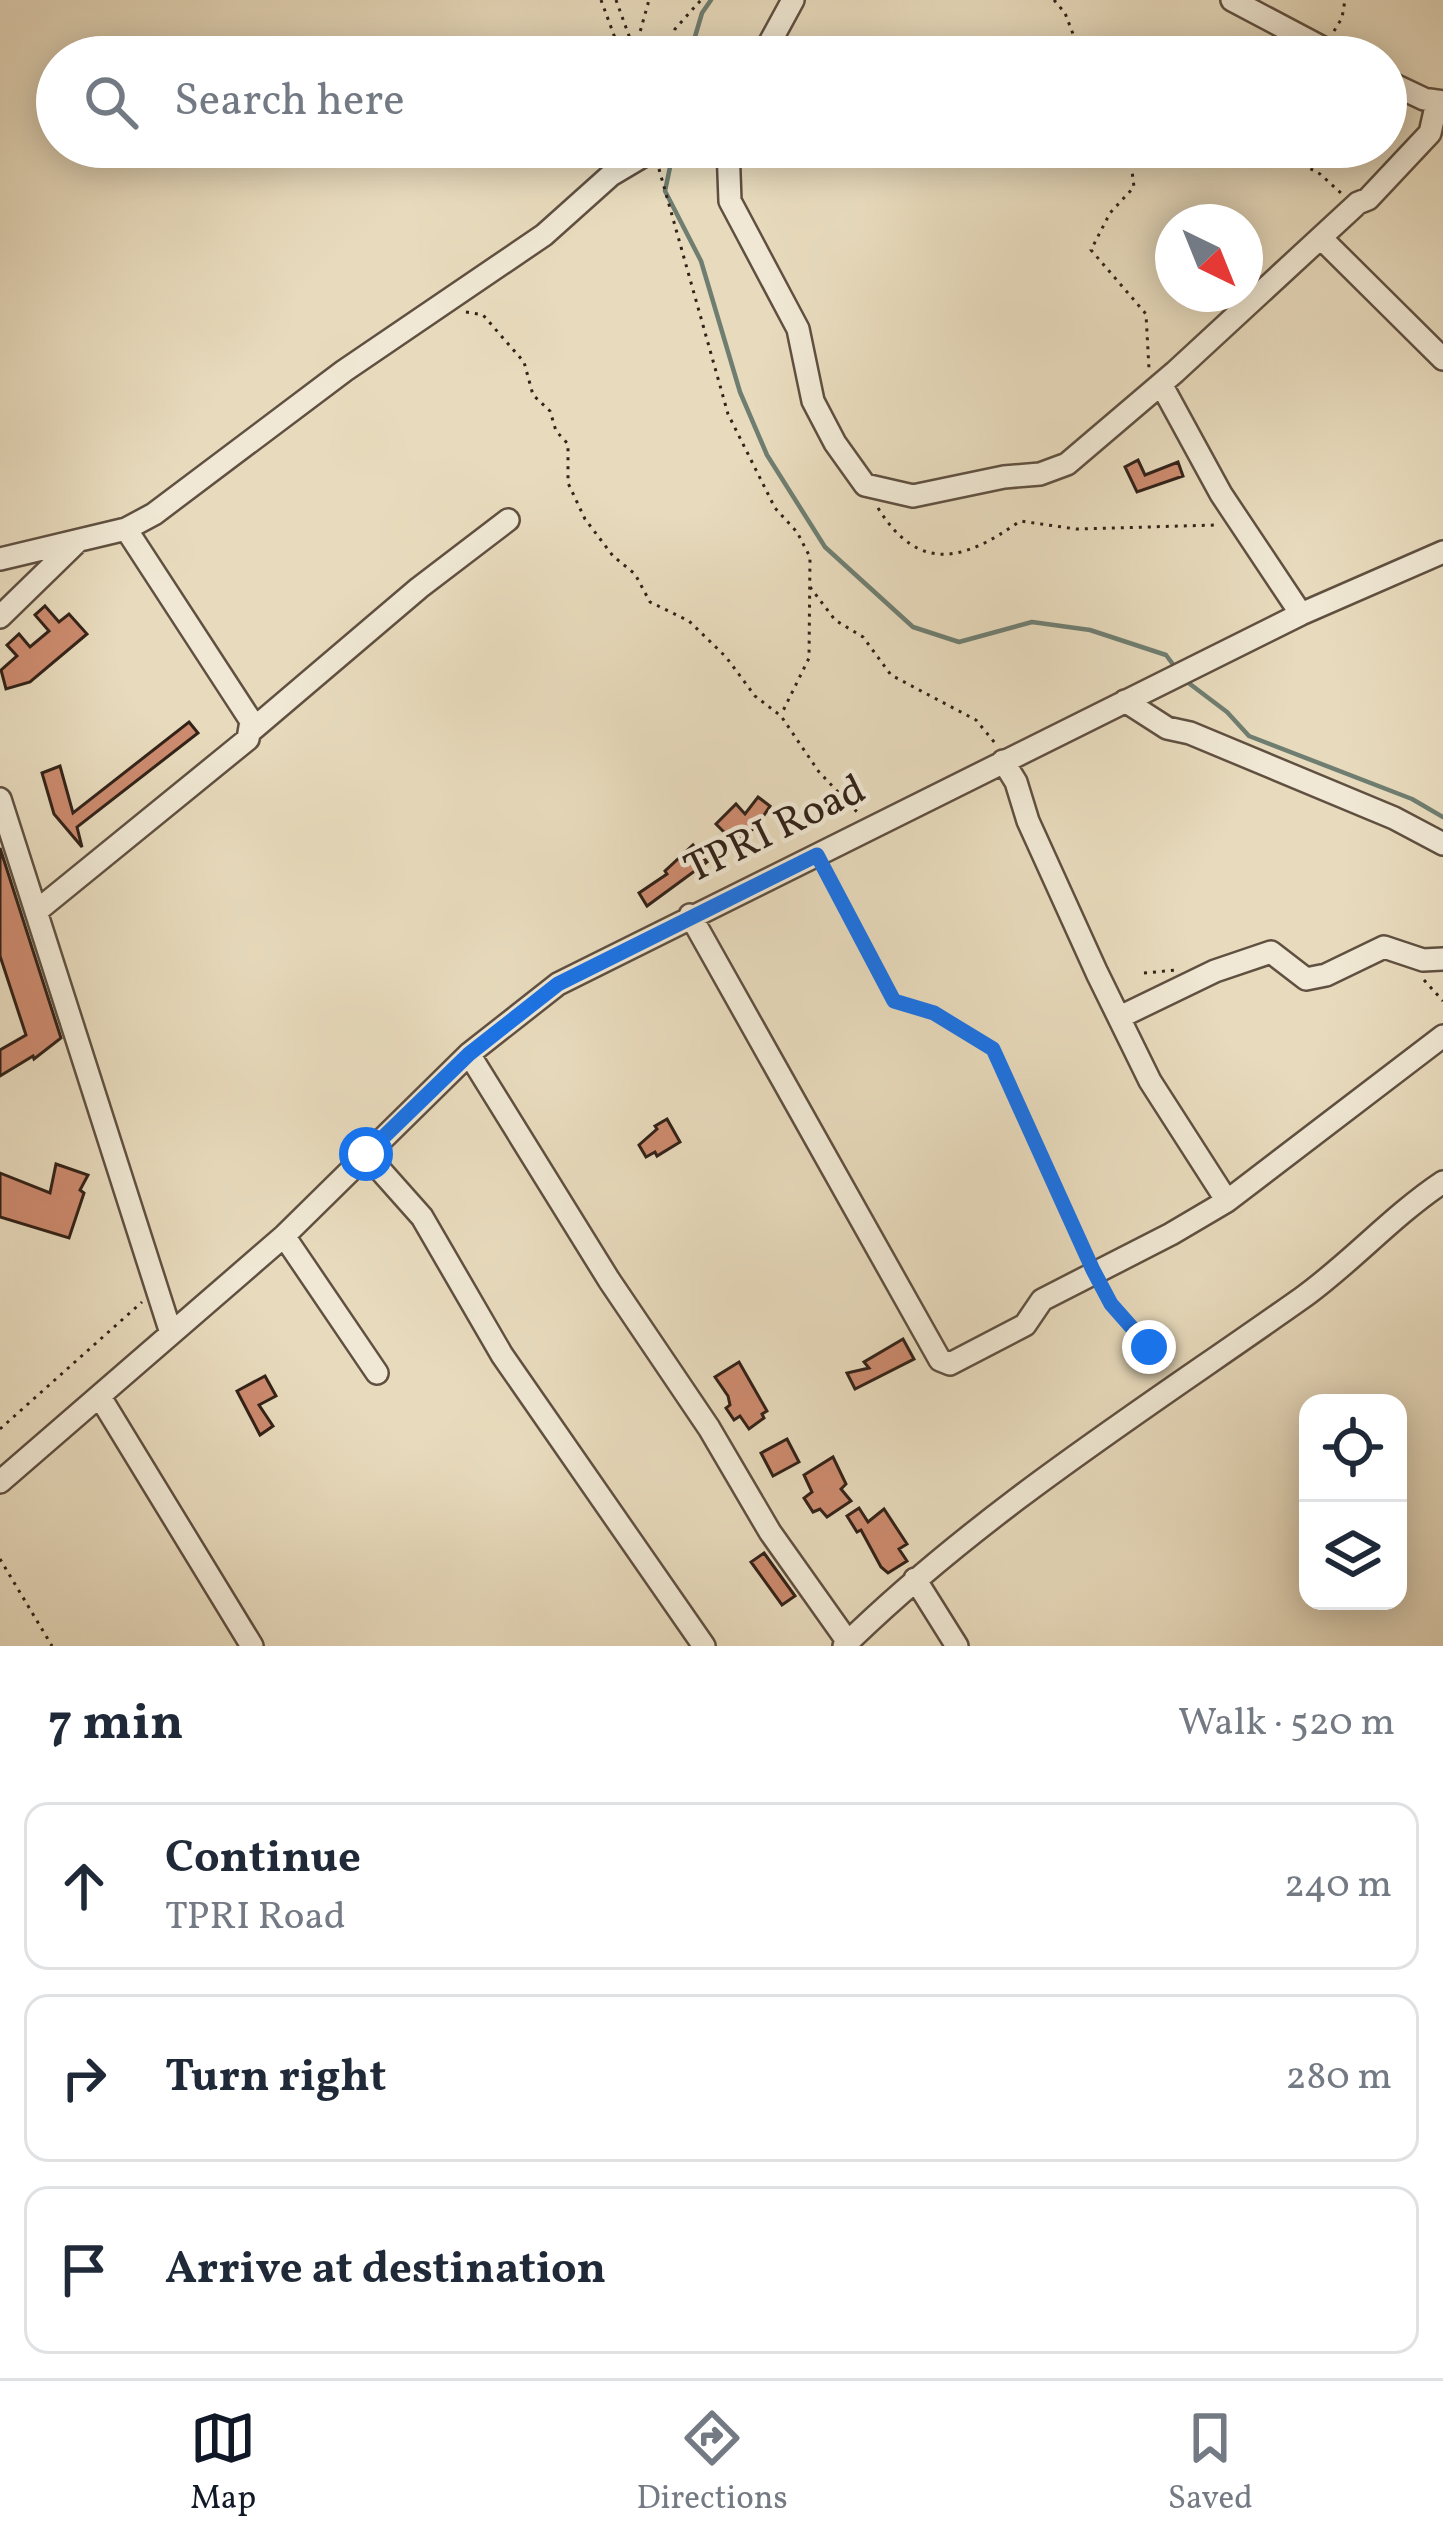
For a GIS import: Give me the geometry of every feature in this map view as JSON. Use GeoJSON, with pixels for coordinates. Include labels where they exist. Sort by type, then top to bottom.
{"type":"FeatureCollection","features":[{"type":"Feature","properties":{"kind":"street"},"geometry":{"type":"LineString","coordinates":[[773,36],[793,0]]}},
{"type":"Feature","properties":{"kind":"street"},"geometry":{"type":"LineString","coordinates":[[1232,0],[1300,36]]}},
{"type":"Feature","properties":{"kind":"street"},"geometry":{"type":"LineString","coordinates":[[1407,90],[1440,102],[1430,133],[1407,158]]}},
{"type":"Feature","properties":{"kind":"street"},"geometry":{"type":"LineString","coordinates":[[0,560],[126,529],[180,498],[344,371],[544,235],[625,168]]}},
{"type":"Feature","properties":{"kind":"street"},"geometry":{"type":"LineString","coordinates":[[728,168],[736,216],[797,328],[813,400],[855,476],[880,492],[930,496],[1004,477],[1040,475],[1067,464],[1161,385],[1358,203],[1368,200],[1398,168]]}},
{"type":"Feature","properties":{"kind":"street"},"geometry":{"type":"LineString","coordinates":[[1321,238],[1443,359]]}},
{"type":"Feature","properties":{"kind":"street"},"geometry":{"type":"LineString","coordinates":[[1161,385],[1240,524],[1301,614]]}},
{"type":"Feature","properties":{"kind":"street"},"geometry":{"type":"LineString","coordinates":[[38,910],[248,739],[252,730],[418,588],[508,520]]}},
{"type":"Feature","properties":{"kind":"street"},"geometry":{"type":"LineString","coordinates":[[126,529],[251,721],[252,730]]}},
{"type":"Feature","properties":{"kind":"street"},"geometry":{"type":"LineString","coordinates":[[0,617],[79,541]]}},
{"type":"Feature","properties":{"kind":"street","name":"TPRI Road"},"geometry":{"type":"LineString","coordinates":[[0,1482],[284,1236],[469,1054],[558,984],[1301,614],[1443,552]]}},
{"type":"Feature","properties":{"kind":"street"},"geometry":{"type":"LineString","coordinates":[[1125,701],[1167,728],[1190,733],[1394,818],[1443,844]]}},
{"type":"Feature","properties":{"kind":"street"},"geometry":{"type":"LineString","coordinates":[[1003,761],[1170,1117],[1227,1201]]}},
{"type":"Feature","properties":{"kind":"street"},"geometry":{"type":"LineString","coordinates":[[0,799],[171,1333]]}},
{"type":"Feature","properties":{"kind":"street"},"geometry":{"type":"LineString","coordinates":[[690,915],[940,1360],[958,1362],[1025,1325],[1042,1300],[1227,1201],[1443,1036]]}},
{"type":"Feature","properties":{"kind":"street"},"geometry":{"type":"LineString","coordinates":[[1120,1017],[1215,971],[1271,952],[1306,979],[1327,975],[1384,947],[1423,960],[1443,959]]}},
{"type":"Feature","properties":{"kind":"street"},"geometry":{"type":"LineString","coordinates":[[469,1054],[709,1428],[770,1532],[846,1644],[914,1580],[1099,1437],[1306,1294],[1443,1182]]}},
{"type":"Feature","properties":{"kind":"street"},"geometry":{"type":"LineString","coordinates":[[366,1154],[422,1217],[502,1355],[704,1646]]}},
{"type":"Feature","properties":{"kind":"street"},"geometry":{"type":"LineString","coordinates":[[284,1236],[377,1373]]}},
{"type":"Feature","properties":{"kind":"street"},"geometry":{"type":"LineString","coordinates":[[100,1397],[252,1646]]}},
{"type":"Feature","properties":{"kind":"street"},"geometry":{"type":"LineString","coordinates":[[914,1580],[958,1646]]}},
{"type":"Feature","properties":{"kind":"path"},"geometry":{"type":"LineString","coordinates":[[602,0],[615,36]]}},
{"type":"Feature","properties":{"kind":"path"},"geometry":{"type":"LineString","coordinates":[[616,0],[629,36]]}},
{"type":"Feature","properties":{"kind":"path"},"geometry":{"type":"LineString","coordinates":[[636,36],[649,0]]}},
{"type":"Feature","properties":{"kind":"path"},"geometry":{"type":"LineString","coordinates":[[674,36],[701,0]]}},
{"type":"Feature","properties":{"kind":"path"},"geometry":{"type":"LineString","coordinates":[[1054,0],[1074,36]]}},
{"type":"Feature","properties":{"kind":"path"},"geometry":{"type":"LineString","coordinates":[[1335,36],[1345,0]]}},
{"type":"Feature","properties":{"kind":"path"},"geometry":{"type":"LineString","coordinates":[[666,168],[728,414],[775,508],[797,532],[810,557],[809,658],[781,716]]}},
{"type":"Feature","properties":{"kind":"path"},"geometry":{"type":"LineString","coordinates":[[1132,168],[1134,187],[1110,213],[1091,250],[1145,314],[1146,365],[1161,385]]}},
{"type":"Feature","properties":{"kind":"path"},"geometry":{"type":"LineString","coordinates":[[1309,168],[1358,203]]}},
{"type":"Feature","properties":{"kind":"path"},"geometry":{"type":"LineString","coordinates":[[429,312],[483,315],[524,362],[533,395],[550,411],[556,430],[568,444],[568,483],[598,538],[635,574],[650,602],[689,621],[726,657],[755,696],[781,716],[819,772],[873,828]]}},
{"type":"Feature","properties":{"kind":"path"},"geometry":{"type":"LineString","coordinates":[[865,485],[908,546],[946,555],[988,544],[1020,521],[1076,529],[1240,524]]}},
{"type":"Feature","properties":{"kind":"path"},"geometry":{"type":"LineString","coordinates":[[809,586],[835,620],[863,637],[891,675],[976,720],[992,736],[1003,761]]}},
{"type":"Feature","properties":{"kind":"path"},"geometry":{"type":"LineString","coordinates":[[817,855],[894,1001],[934,1013],[993,1049],[1111,1304],[1149,1347],[1173,1386]]}},
{"type":"Feature","properties":{"kind":"path"},"geometry":{"type":"LineString","coordinates":[[0,1429],[157,1288]]}},
{"type":"Feature","properties":{"kind":"path"},"geometry":{"type":"LineString","coordinates":[[0,1559],[52,1646]]}},
{"type":"Feature","properties":{"kind":"building"},"geometry":{"type":"Polygon","coordinates":[[[1138,460],[1145,475],[1178,462],[1183,476],[1137,492],[1125,467],[1138,460]]]}},
{"type":"Feature","properties":{"kind":"building"},"geometry":{"type":"Polygon","coordinates":[[[45,606],[59,622],[69,614],[87,634],[30,682],[6,689],[1,670],[17,656],[7,645],[19,634],[30,647],[49,631],[35,615],[45,606]]]}},
{"type":"Feature","properties":{"kind":"building"},"geometry":{"type":"Polygon","coordinates":[[[189,722],[198,733],[77,827],[82,847],[54,814],[42,773],[60,766],[73,813],[189,722]]]}},
{"type":"Feature","properties":{"kind":"building"},"geometry":{"type":"Polygon","coordinates":[[[758,797],[770,806],[757,826],[735,843],[716,824],[736,804],[745,814],[758,797]]]}},
{"type":"Feature","properties":{"kind":"building"},"geometry":{"type":"Polygon","coordinates":[[[693,845],[707,862],[647,906],[639,893],[667,874],[693,845]]]}},
{"type":"Feature","properties":{"kind":"building"},"geometry":{"type":"Polygon","coordinates":[[[0,848],[61,1038],[0,1076],[0,1050],[26,1035],[0,956],[0,848]]]}},
{"type":"Feature","properties":{"kind":"building"},"geometry":{"type":"Polygon","coordinates":[[[667,1119],[680,1142],[646,1157],[639,1145],[667,1119]]]}},
{"type":"Feature","properties":{"kind":"building"},"geometry":{"type":"Polygon","coordinates":[[[56,1164],[88,1175],[69,1238],[0,1217],[0,1173],[50,1193],[56,1164]]]}},
{"type":"Feature","properties":{"kind":"building"},"geometry":{"type":"Polygon","coordinates":[[[903,1339],[914,1359],[855,1389],[847,1373],[869,1368],[864,1362],[903,1339]]]}},
{"type":"Feature","properties":{"kind":"building"},"geometry":{"type":"Polygon","coordinates":[[[739,1362],[767,1411],[749,1429],[726,1408],[728,1396],[715,1377],[739,1362]]]}},
{"type":"Feature","properties":{"kind":"building"},"geometry":{"type":"Polygon","coordinates":[[[265,1376],[276,1396],[259,1405],[273,1426],[260,1435],[237,1391],[265,1376]]]}},
{"type":"Feature","properties":{"kind":"building"},"geometry":{"type":"Polygon","coordinates":[[[787,1439],[799,1462],[773,1476],[761,1453],[787,1439]]]}},
{"type":"Feature","properties":{"kind":"building"},"geometry":{"type":"Polygon","coordinates":[[[833,1457],[846,1484],[841,1489],[851,1501],[827,1517],[820,1509],[813,1512],[804,1498],[812,1492],[804,1475],[833,1457]]]}},
{"type":"Feature","properties":{"kind":"building"},"geometry":{"type":"Polygon","coordinates":[[[859,1508],[868,1522],[884,1509],[907,1544],[899,1549],[907,1561],[888,1573],[881,1567],[861,1530],[857,1532],[847,1516],[859,1508]]]}},
{"type":"Feature","properties":{"kind":"building"},"geometry":{"type":"Polygon","coordinates":[[[764,1553],[795,1596],[782,1605],[751,1562],[764,1553]]]}},
{"type":"Feature","properties":{"kind":"waterway"},"geometry":{"type":"LineString","coordinates":[[695,36],[711,0]]}},
{"type":"Feature","properties":{"kind":"waterway"},"geometry":{"type":"LineString","coordinates":[[670,168],[665,191],[701,261],[740,392],[767,455],[825,547],[913,627],[959,642],[1032,622],[1090,630],[1166,655],[1175,667]]}},
{"type":"Feature","properties":{"kind":"waterway"},"geometry":{"type":"LineString","coordinates":[[1186,681],[1227,712],[1249,736],[1412,799],[1443,817]]}},
{"type":"Feature","properties":{"kind":"route"},"geometry":{"type":"LineString","coordinates":[[366,1154],[469,1054],[558,984],[817,855],[894,1001],[934,1013],[993,1049],[1093,1270],[1111,1304],[1149,1347]]}}]}
